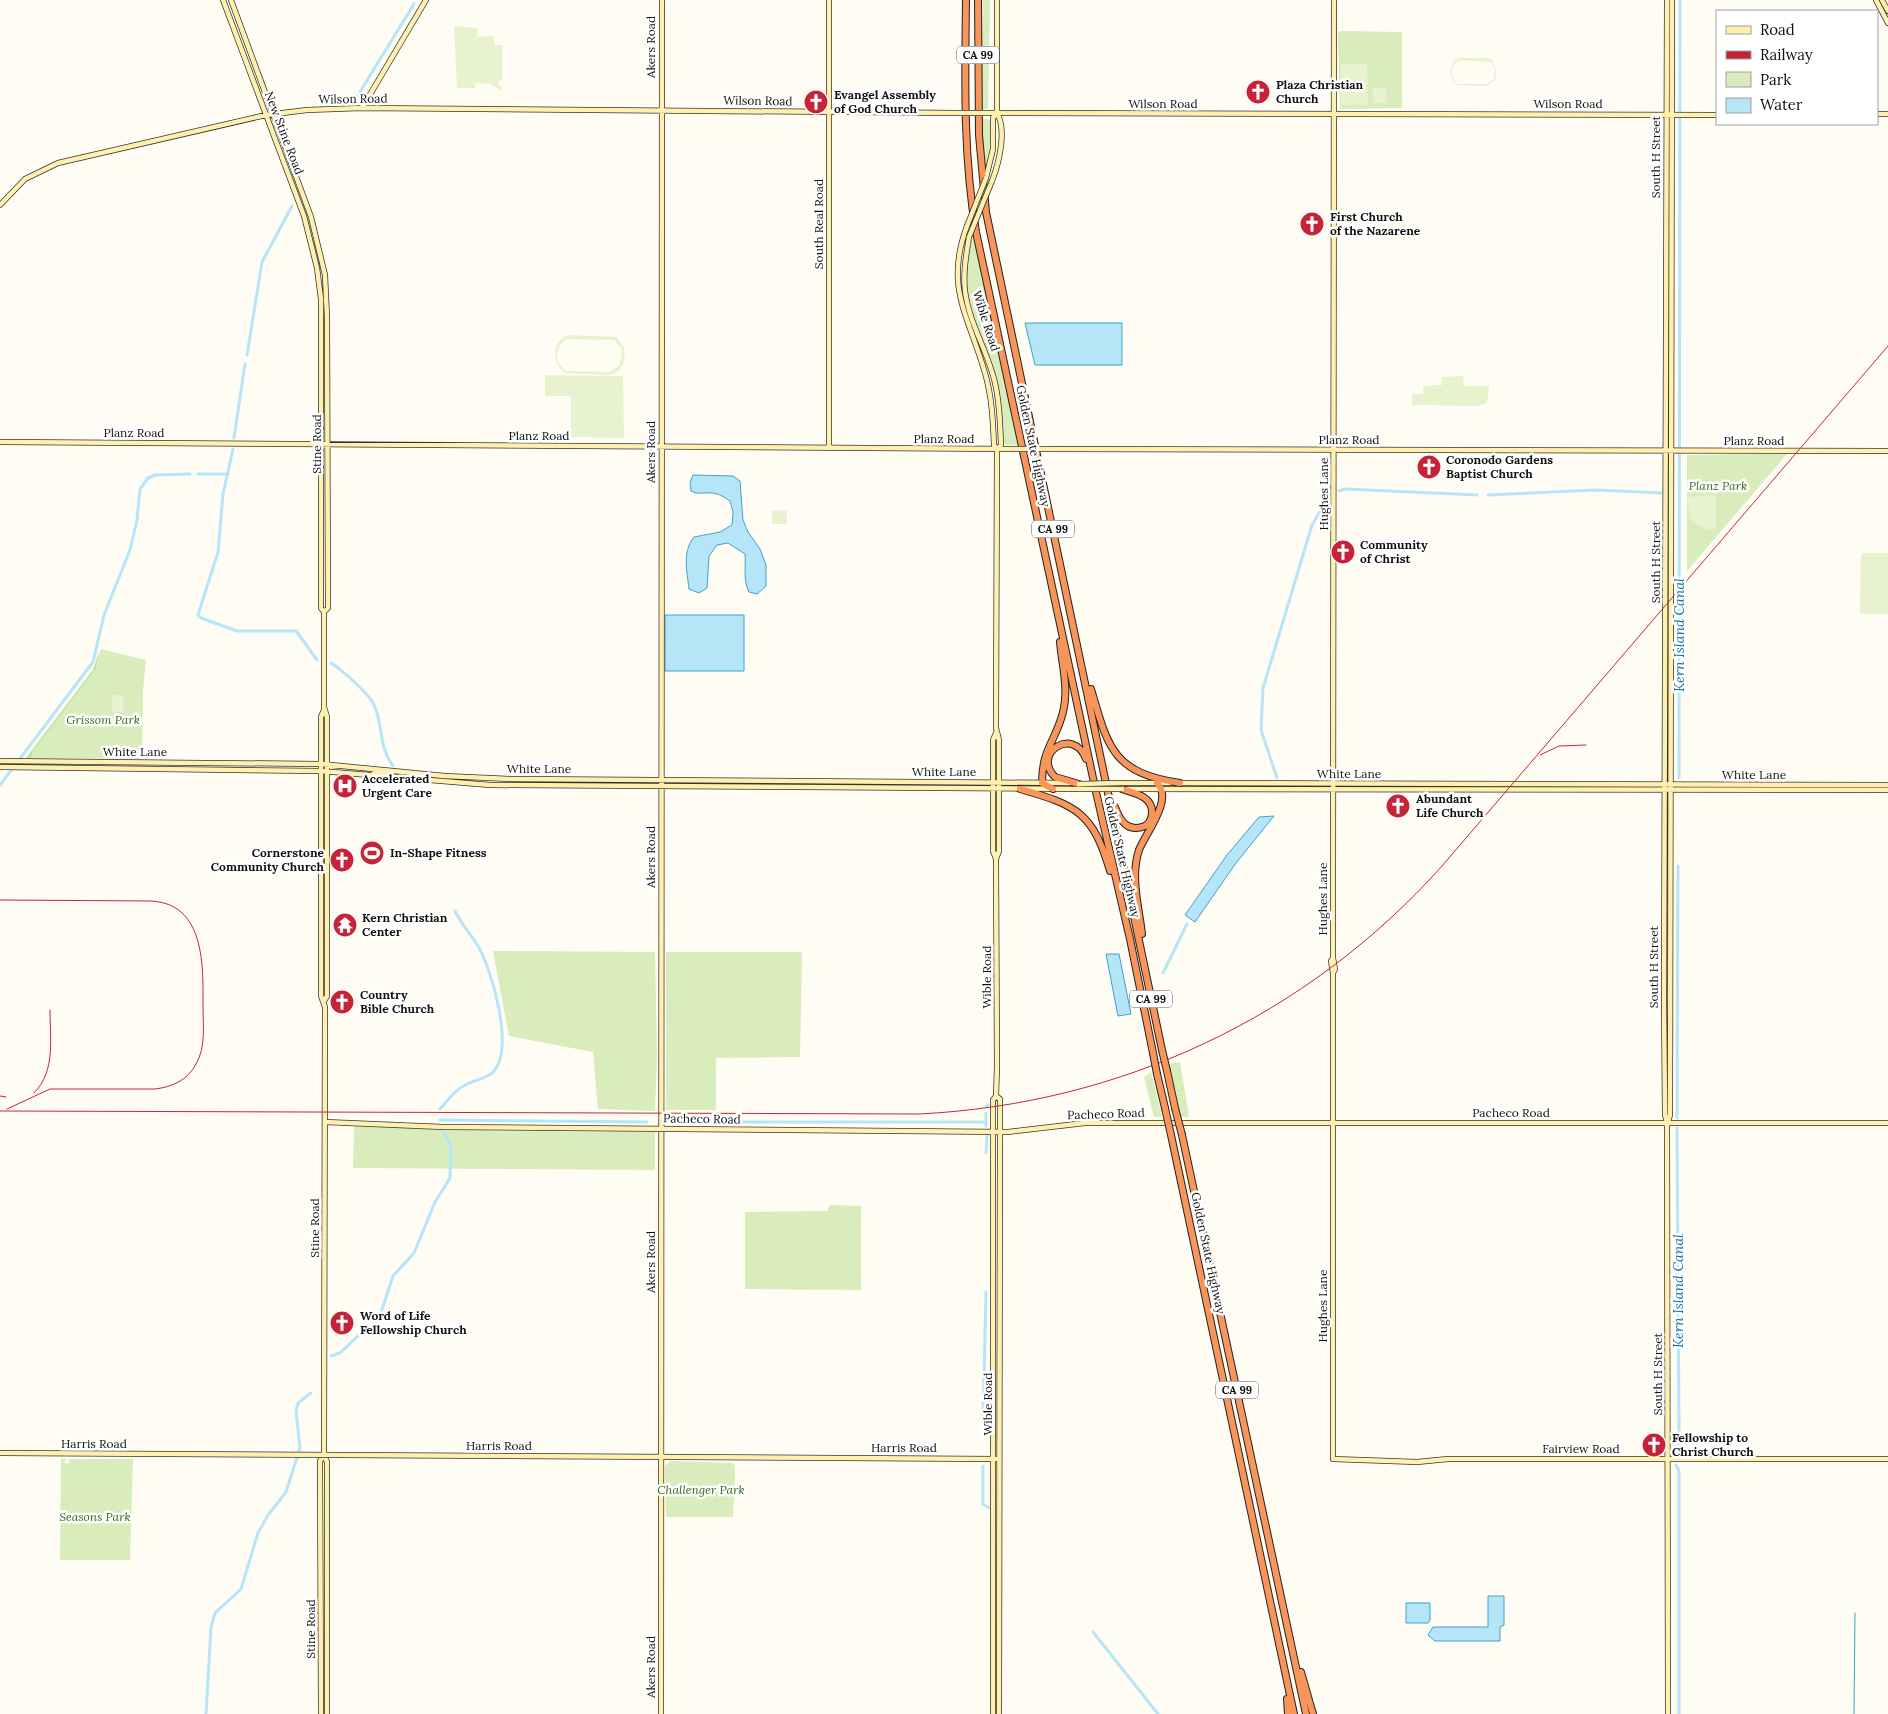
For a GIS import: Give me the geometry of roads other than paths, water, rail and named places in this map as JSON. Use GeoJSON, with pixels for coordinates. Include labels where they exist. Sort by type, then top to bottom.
{"type":"FeatureCollection","features":[{"type":"Feature","properties":{"kind":"highway","name":"Golden State Highway"},"geometry":{"type":"LineString","coordinates":[[966,0],[965,130],[972,206],[1058,616],[1130,939],[1157,1074],[1172,1136],[1294,1714]]}},
{"type":"Feature","properties":{"kind":"highway","name":"Golden State Highway"},"geometry":{"type":"LineString","coordinates":[[978,0],[979,135],[986,212],[1162,1050],[1182,1135],[1306,1714]]}},
{"type":"Feature","properties":{"kind":"highway"},"geometry":{"type":"LineString","coordinates":[[1053,789],[1042,782],[1044,755],[1059,726],[1066,701],[1058,616]]}},
{"type":"Feature","properties":{"kind":"highway"},"geometry":{"type":"LineString","coordinates":[[1077,642],[1110,747],[1122,760],[1139,772],[1161,780],[1180,783]]}},
{"type":"Feature","properties":{"kind":"highway"},"geometry":{"type":"LineString","coordinates":[[1079,786],[1059,779],[1050,771],[1049,756],[1058,746],[1072,744],[1081,749],[1096,792]]}},
{"type":"Feature","properties":{"kind":"highway"},"geometry":{"type":"LineString","coordinates":[[1106,780],[1122,822],[1135,828],[1148,825],[1152,814],[1150,802],[1146,798],[1121,786]]}},
{"type":"Feature","properties":{"kind":"highway"},"geometry":{"type":"LineString","coordinates":[[1141,948],[1142,938],[1135,880],[1136,863],[1141,845],[1158,812],[1159,786]]}},
{"type":"Feature","properties":{"kind":"highway"},"geometry":{"type":"LineString","coordinates":[[1020,788],[1066,803],[1092,826],[1102,846],[1130,939]]}},
{"type":"Feature","properties":{"kind":"highway"},"geometry":{"type":"LineString","coordinates":[[1278,1638],[1288,1714]]}},
{"type":"Feature","properties":{"kind":"highway"},"geometry":{"type":"LineString","coordinates":[[1292,1645],[1313,1714]]}},
{"type":"Feature","properties":{"kind":"street","name":"New Stine Road"},"geometry":{"type":"LineString","coordinates":[[223,0],[304,216],[318,276]]}},
{"type":"Feature","properties":{"kind":"street","name":"New Stine Road"},"geometry":{"type":"LineString","coordinates":[[231,0],[311,217],[325,275]]}},
{"type":"Feature","properties":{"kind":"street"},"geometry":{"type":"LineString","coordinates":[[362,108],[426,0]]}},
{"type":"Feature","properties":{"kind":"street","name":"Akers Road"},"geometry":{"type":"LineString","coordinates":[[661,1714],[662,0]]}},
{"type":"Feature","properties":{"kind":"street","name":"South Real Road"},"geometry":{"type":"LineString","coordinates":[[829,0],[829,448]]}},
{"type":"Feature","properties":{"kind":"street","name":"Wible Road"},"geometry":{"type":"LineString","coordinates":[[997,0],[997,113],[1001,120],[1000,140],[992,181],[969,238],[964,266],[965,291],[971,315],[995,383],[1000,418],[1001,445],[997,449]]}},
{"type":"Feature","properties":{"kind":"street","name":"Hughes Lane"},"geometry":{"type":"LineString","coordinates":[[1333,1459],[1333,973],[1335,970],[1333,958],[1334,0]]}},
{"type":"Feature","properties":{"kind":"street","name":"South H Street"},"geometry":{"type":"LineString","coordinates":[[1667,0],[1666,114],[1671,451]]}},
{"type":"Feature","properties":{"kind":"street","name":"South H Street"},"geometry":{"type":"LineString","coordinates":[[1668,1714],[1667,1124],[1664,1115],[1664,1001],[1665,846],[1671,762],[1669,648],[1672,0]]}},
{"type":"Feature","properties":{"kind":"street"},"geometry":{"type":"LineString","coordinates":[[1876,0],[1888,23]]}},
{"type":"Feature","properties":{"kind":"street"},"geometry":{"type":"LineString","coordinates":[[1882,0],[1888,11]]}},
{"type":"Feature","properties":{"kind":"street","name":"Wilson Road"},"geometry":{"type":"LineString","coordinates":[[0,204],[25,179],[50,166],[266,115],[326,108],[957,113],[1716,114]]}},
{"type":"Feature","properties":{"kind":"street","name":"Wible Road"},"geometry":{"type":"LineString","coordinates":[[997,113],[993,118],[993,149],[986,178],[967,226],[959,255],[958,292],[964,317],[988,385],[994,445],[997,449],[996,732],[993,740],[993,851],[996,859],[996,1096],[993,1100],[992,1210],[999,1556],[999,1714]]}},
{"type":"Feature","properties":{"kind":"street","name":"Stine Road"},"geometry":{"type":"LineString","coordinates":[[324,612],[328,608],[327,316],[325,275]]}},
{"type":"Feature","properties":{"kind":"street","name":"Stine Road"},"geometry":{"type":"LineString","coordinates":[[318,276],[321,316],[321,551],[322,608],[324,612],[324,710],[327,717],[327,838],[321,996],[324,1002]]}},
{"type":"Feature","properties":{"kind":"street","name":"Planz Road"},"geometry":{"type":"LineString","coordinates":[[0,442],[1683,452],[1888,450]]}},
{"type":"Feature","properties":{"kind":"street"},"geometry":{"type":"LineString","coordinates":[[321,551],[324,554],[327,573]]}},
{"type":"Feature","properties":{"kind":"street","name":"South H Street"},"geometry":{"type":"LineString","coordinates":[[1667,1124],[1670,1115],[1670,867],[1666,744],[1666,687],[1669,648]]}},
{"type":"Feature","properties":{"kind":"street"},"geometry":{"type":"LineString","coordinates":[[1666,687],[1669,690],[1671,707]]}},
{"type":"Feature","properties":{"kind":"street","name":"Stine Road"},"geometry":{"type":"LineString","coordinates":[[324,710],[321,717],[320,764],[321,862],[327,910],[327,996],[324,1002],[324,1455],[327,1462],[327,1714]]}},
{"type":"Feature","properties":{"kind":"street","name":"Wible Road"},"geometry":{"type":"LineString","coordinates":[[996,732],[999,740],[999,851],[996,859]]}},
{"type":"Feature","properties":{"kind":"street"},"geometry":{"type":"LineString","coordinates":[[1666,744],[1669,748],[1671,762]]}},
{"type":"Feature","properties":{"kind":"street","name":"White Lane"},"geometry":{"type":"LineString","coordinates":[[0,761],[327,764],[473,778],[511,779],[1042,782],[1079,786],[1159,786],[1217,789],[1547,782],[1616,783],[1668,788],[1747,790],[1888,790]]}},
{"type":"Feature","properties":{"kind":"street"},"geometry":{"type":"LineString","coordinates":[[26,768],[40,762]]}},
{"type":"Feature","properties":{"kind":"street"},"geometry":{"type":"LineString","coordinates":[[58,768],[62,765],[85,762]]}},
{"type":"Feature","properties":{"kind":"street"},"geometry":{"type":"LineString","coordinates":[[259,769],[262,766],[280,763]]}},
{"type":"Feature","properties":{"kind":"street","name":"White Lane"},"geometry":{"type":"LineString","coordinates":[[0,767],[327,771],[479,785],[512,786],[1053,789],[1079,786]]}},
{"type":"Feature","properties":{"kind":"street"},"geometry":{"type":"LineString","coordinates":[[373,775],[377,772],[394,774],[400,772]]}},
{"type":"Feature","properties":{"kind":"street"},"geometry":{"type":"LineString","coordinates":[[442,782],[444,780],[465,781],[473,778]]}},
{"type":"Feature","properties":{"kind":"street"},"geometry":{"type":"LineString","coordinates":[[479,785],[485,782],[508,783],[511,779]]}},
{"type":"Feature","properties":{"kind":"street"},"geometry":{"type":"LineString","coordinates":[[512,786],[538,779]]}},
{"type":"Feature","properties":{"kind":"street"},"geometry":{"type":"LineString","coordinates":[[784,787],[806,784],[811,781]]}},
{"type":"Feature","properties":{"kind":"street"},"geometry":{"type":"LineString","coordinates":[[811,787],[814,784],[841,781]]}},
{"type":"Feature","properties":{"kind":"street"},"geometry":{"type":"LineString","coordinates":[[843,787],[867,781]]}},
{"type":"Feature","properties":{"kind":"street"},"geometry":{"type":"LineString","coordinates":[[908,788],[930,785],[936,782]]}},
{"type":"Feature","properties":{"kind":"street"},"geometry":{"type":"LineString","coordinates":[[1517,790],[1547,782]]}},
{"type":"Feature","properties":{"kind":"street","name":"White Lane"},"geometry":{"type":"LineString","coordinates":[[1159,786],[1180,783],[1267,783],[1333,787],[1598,790],[1775,785],[1888,785]]}},
{"type":"Feature","properties":{"kind":"street"},"geometry":{"type":"LineString","coordinates":[[1217,789],[1222,786],[1242,786],[1248,783]]}},
{"type":"Feature","properties":{"kind":"street"},"geometry":{"type":"LineString","coordinates":[[1249,789],[1267,783]]}},
{"type":"Feature","properties":{"kind":"street"},"geometry":{"type":"LineString","coordinates":[[1482,790],[1500,783]]}},
{"type":"Feature","properties":{"kind":"street"},"geometry":{"type":"LineString","coordinates":[[1547,790],[1569,787],[1576,783]]}},
{"type":"Feature","properties":{"kind":"street"},"geometry":{"type":"LineString","coordinates":[[1575,790],[1597,783]]}},
{"type":"Feature","properties":{"kind":"street"},"geometry":{"type":"LineString","coordinates":[[1598,790],[1616,783]]}},
{"type":"Feature","properties":{"kind":"street"},"geometry":{"type":"LineString","coordinates":[[1747,790],[1751,787],[1775,785]]}},
{"type":"Feature","properties":{"kind":"street"},"geometry":{"type":"LineString","coordinates":[[1838,790],[1856,785]]}},
{"type":"Feature","properties":{"kind":"street"},"geometry":{"type":"LineString","coordinates":[[321,811],[324,834],[327,838]]}},
{"type":"Feature","properties":{"kind":"street"},"geometry":{"type":"LineString","coordinates":[[993,814],[995,823],[999,826]]}},
{"type":"Feature","properties":{"kind":"street"},"geometry":{"type":"LineString","coordinates":[[1665,846],[1670,867]]}},
{"type":"Feature","properties":{"kind":"street"},"geometry":{"type":"LineString","coordinates":[[1664,1001],[1667,1006],[1670,1027]]}},
{"type":"Feature","properties":{"kind":"street"},"geometry":{"type":"LineString","coordinates":[[1664,1062],[1667,1064],[1670,1085]]}},
{"type":"Feature","properties":{"kind":"street","name":"Wible Road"},"geometry":{"type":"LineString","coordinates":[[993,1714],[1000,1131],[1000,1099],[996,1096]]}},
{"type":"Feature","properties":{"kind":"street","name":"Pacheco Road"},"geometry":{"type":"LineString","coordinates":[[324,1122],[443,1127],[994,1131],[1085,1123],[1888,1123]]}},
{"type":"Feature","properties":{"kind":"street"},"geometry":{"type":"LineString","coordinates":[[992,1210],[996,1212],[998,1236]]}},
{"type":"Feature","properties":{"kind":"street","name":"Harris Road"},"geometry":{"type":"LineString","coordinates":[[0,1453],[996,1458]]}},
{"type":"Feature","properties":{"kind":"street","name":"Stine Road"},"geometry":{"type":"LineString","coordinates":[[321,1714],[320,1461],[324,1455]]}},
{"type":"Feature","properties":{"kind":"street","name":"Fairview Road"},"geometry":{"type":"LineString","coordinates":[[1333,1459],[1417,1462],[1448,1459],[1888,1459]]}},
{"type":"Feature","properties":{"kind":"street"},"geometry":{"type":"LineString","coordinates":[[321,1511],[324,1539],[327,1544]]}},
{"type":"Feature","properties":{"kind":"street"},"geometry":{"type":"LineString","coordinates":[[994,1524],[996,1526],[996,1550],[999,1556]]}},
{"type":"Feature","properties":{"kind":"street"},"geometry":{"type":"LineString","coordinates":[[321,1623],[327,1645]]}},
{"type":"Feature","properties":{"kind":"street"},"geometry":{"type":"LineString","coordinates":[[993,1665],[996,1667],[999,1684]]}},
{"type":"Feature","properties":{"kind":"street"},"geometry":{"type":"LineString","coordinates":[[321,1678],[324,1681],[326,1703]]}},
{"type":"Feature","properties":{"kind":"street"},"geometry":{"type":"LineString","coordinates":[[993,1683],[999,1703]]}},
{"type":"Feature","properties":{"kind":"water"},"geometry":{"type":"Polygon","coordinates":[[[1025,323],[1122,323],[1122,365],[1035,365],[1025,323]]]}},
{"type":"Feature","properties":{"kind":"water"},"geometry":{"type":"Polygon","coordinates":[[[693,475],[733,476],[740,481],[743,520],[748,532],[760,549],[766,565],[766,586],[757,594],[749,592],[747,588],[745,554],[728,543],[717,545],[709,556],[707,588],[699,593],[689,589],[686,562],[690,543],[694,537],[720,532],[732,525],[733,512],[730,501],[721,496],[714,493],[691,491],[690,483],[693,475]]]}},
{"type":"Feature","properties":{"kind":"water"},"geometry":{"type":"Polygon","coordinates":[[[665,615],[744,615],[744,671],[665,671],[665,615]]]}},
{"type":"Feature","properties":{"kind":"water"},"geometry":{"type":"Polygon","coordinates":[[[1274,816],[1236,863],[1195,922],[1185,915],[1227,855],[1259,817],[1274,816]]]}},
{"type":"Feature","properties":{"kind":"water"},"geometry":{"type":"Polygon","coordinates":[[[1106,954],[1119,954],[1131,1014],[1118,1016],[1106,954]]]}},
{"type":"Feature","properties":{"kind":"water"},"geometry":{"type":"Polygon","coordinates":[[[1488,1596],[1504,1596],[1504,1625],[1500,1627],[1500,1641],[1435,1641],[1428,1635],[1433,1627],[1488,1627],[1488,1596]]]}},
{"type":"Feature","properties":{"kind":"water"},"geometry":{"type":"Polygon","coordinates":[[[1406,1603],[1430,1603],[1430,1620],[1428,1623],[1406,1623],[1406,1603]]]}},
{"type":"Feature","properties":{"kind":"waterway"},"geometry":{"type":"LineString","coordinates":[[1679,778],[1680,0]]}},
{"type":"Feature","properties":{"kind":"waterway"},"geometry":{"type":"LineString","coordinates":[[355,100],[414,4]]}},
{"type":"Feature","properties":{"kind":"waterway"},"geometry":{"type":"LineString","coordinates":[[247,355],[262,262],[292,206]]}},
{"type":"Feature","properties":{"kind":"waterway"},"geometry":{"type":"LineString","coordinates":[[234,438],[245,364]]}},
{"type":"Feature","properties":{"kind":"waterway"},"geometry":{"type":"LineString","coordinates":[[233,449],[223,494],[218,552],[198,615],[201,618],[237,631],[296,631],[317,660]]}},
{"type":"Feature","properties":{"kind":"waterway"},"geometry":{"type":"LineString","coordinates":[[0,785],[93,662],[104,615],[130,550],[137,520],[140,489],[148,478],[155,475],[190,474]]}},
{"type":"Feature","properties":{"kind":"waterway"},"geometry":{"type":"LineString","coordinates":[[198,474],[228,474]]}},
{"type":"Feature","properties":{"kind":"waterway"},"geometry":{"type":"LineString","coordinates":[[1339,491],[1345,489],[1477,495]]}},
{"type":"Feature","properties":{"kind":"waterway"},"geometry":{"type":"LineString","coordinates":[[1488,495],[1596,490],[1662,493]]}},
{"type":"Feature","properties":{"kind":"waterway"},"geometry":{"type":"LineString","coordinates":[[1277,778],[1261,730],[1263,688],[1312,525],[1326,501]]}},
{"type":"Feature","properties":{"kind":"waterway"},"geometry":{"type":"LineString","coordinates":[[331,663],[355,683],[372,702],[375,707],[385,752],[393,766]]}},
{"type":"Feature","properties":{"kind":"waterway","name":"Kern Island Canal"},"geometry":{"type":"LineString","coordinates":[[1677,1118],[1678,866]]}},
{"type":"Feature","properties":{"kind":"waterway"},"geometry":{"type":"LineString","coordinates":[[440,1109],[461,1087],[493,1072],[499,1061],[502,1046],[499,1009],[484,957],[455,911]]}},
{"type":"Feature","properties":{"kind":"waterway"},"geometry":{"type":"LineString","coordinates":[[1163,973],[1187,924]]}},
{"type":"Feature","properties":{"kind":"waterway"},"geometry":{"type":"LineString","coordinates":[[986,1113],[986,1126]]}},
{"type":"Feature","properties":{"kind":"waterway"},"geometry":{"type":"LineString","coordinates":[[440,1120],[647,1122]]}},
{"type":"Feature","properties":{"kind":"waterway"},"geometry":{"type":"LineString","coordinates":[[676,1122],[986,1122]]}},
{"type":"Feature","properties":{"kind":"waterway","name":"Kern Island Canal"},"geometry":{"type":"LineString","coordinates":[[1676,1454],[1679,1448],[1677,1128]]}},
{"type":"Feature","properties":{"kind":"waterway"},"geometry":{"type":"LineString","coordinates":[[331,1356],[340,1353],[361,1333],[378,1322],[393,1276],[414,1253],[435,1202],[450,1178],[451,1145],[442,1130]]}},
{"type":"Feature","properties":{"kind":"waterway"},"geometry":{"type":"LineString","coordinates":[[986,1153],[987,1136]]}},
{"type":"Feature","properties":{"kind":"waterway"},"geometry":{"type":"LineString","coordinates":[[983,1418],[986,1292]]}},
{"type":"Feature","properties":{"kind":"waterway"},"geometry":{"type":"LineString","coordinates":[[206,1714],[211,1627],[215,1613],[241,1589],[258,1533],[268,1515],[286,1492],[300,1448],[296,1411],[298,1403],[311,1393]]}},
{"type":"Feature","properties":{"kind":"waterway","name":"Kern Island Canal"},"geometry":{"type":"LineString","coordinates":[[1676,1465],[1679,1471],[1679,1714]]}},
{"type":"Feature","properties":{"kind":"waterway"},"geometry":{"type":"LineString","coordinates":[[983,1466],[983,1504],[989,1508]]}},
{"type":"Feature","properties":{"kind":"waterway"},"geometry":{"type":"LineString","coordinates":[[1854,1714],[1855,1613]]}},
{"type":"Feature","properties":{"kind":"waterway"},"geometry":{"type":"LineString","coordinates":[[1093,1632],[1158,1714]]}},
{"type":"Feature","properties":{"kind":"railway"},"geometry":{"type":"LineString","coordinates":[[0,1111],[919,1114],[994,1107],[1067,1092],[1138,1071],[1206,1043],[1270,1008],[1332,967],[1389,920],[1442,866],[1888,346]]}},
{"type":"Feature","properties":{"kind":"railway"},"geometry":{"type":"LineString","coordinates":[[1540,755],[1559,746],[1586,745]]}},
{"type":"Feature","properties":{"kind":"railway"},"geometry":{"type":"LineString","coordinates":[[0,900],[150,901],[168,904],[182,913],[191,925],[198,940],[203,974],[203,1044],[193,1070],[179,1082],[155,1089],[50,1089],[7,1109]]}},
{"type":"Feature","properties":{"kind":"railway"},"geometry":{"type":"LineString","coordinates":[[34,1093],[46,1075],[49,1064],[51,1043],[50,1010]]}},
{"type":"Feature","properties":{"kind":"railway"},"geometry":{"type":"LineString","coordinates":[[0,1096],[6,1097]]}},
{"type":"Feature","properties":{"kind":"place","name":"Plaza Christian Church"},"geometry":{"type":"Point","coordinates":[1258,92]}},
{"type":"Feature","properties":{"kind":"place","name":"Evangel Assembly of God Church"},"geometry":{"type":"Point","coordinates":[816,102]}},
{"type":"Feature","properties":{"kind":"place","name":"First Church of the Nazarene"},"geometry":{"type":"Point","coordinates":[1312,224]}},
{"type":"Feature","properties":{"kind":"place","name":"Coronodo Gardens Baptist Church"},"geometry":{"type":"Point","coordinates":[1429,467]}},
{"type":"Feature","properties":{"kind":"place","name":"Community of Christ"},"geometry":{"type":"Point","coordinates":[1343,552]}},
{"type":"Feature","properties":{"kind":"place","name":"Accelerated Urgent Care"},"geometry":{"type":"Point","coordinates":[345,786]}},
{"type":"Feature","properties":{"kind":"place","name":"Abundant Life Church"},"geometry":{"type":"Point","coordinates":[1398,806]}},
{"type":"Feature","properties":{"kind":"place","name":"In-Shape Fitness"},"geometry":{"type":"Point","coordinates":[372,853]}},
{"type":"Feature","properties":{"kind":"place","name":"Cornerstone Community Church"},"geometry":{"type":"Point","coordinates":[342,860]}},
{"type":"Feature","properties":{"kind":"place","name":"Kern Christian Center"},"geometry":{"type":"Point","coordinates":[345,925]}},
{"type":"Feature","properties":{"kind":"place","name":"Country Bible Church"},"geometry":{"type":"Point","coordinates":[342,1002]}},
{"type":"Feature","properties":{"kind":"place","name":"Word of Life Fellowship Church"},"geometry":{"type":"Point","coordinates":[342,1323]}},
{"type":"Feature","properties":{"kind":"place","name":"Fellowship to Christ Church"},"geometry":{"type":"Point","coordinates":[1654,1445]}},
{"type":"Feature","properties":{"kind":"park label","name":"Planz Park"},"geometry":{"type":"Point","coordinates":[1718,486]}},
{"type":"Feature","properties":{"kind":"park label","name":"Grissom Park"},"geometry":{"type":"Point","coordinates":[103,720]}},
{"type":"Feature","properties":{"kind":"park label","name":"Challenger Park"},"geometry":{"type":"Point","coordinates":[701,1490]}},
{"type":"Feature","properties":{"kind":"park label","name":"Seasons Park"},"geometry":{"type":"Point","coordinates":[95,1517]}}]}
